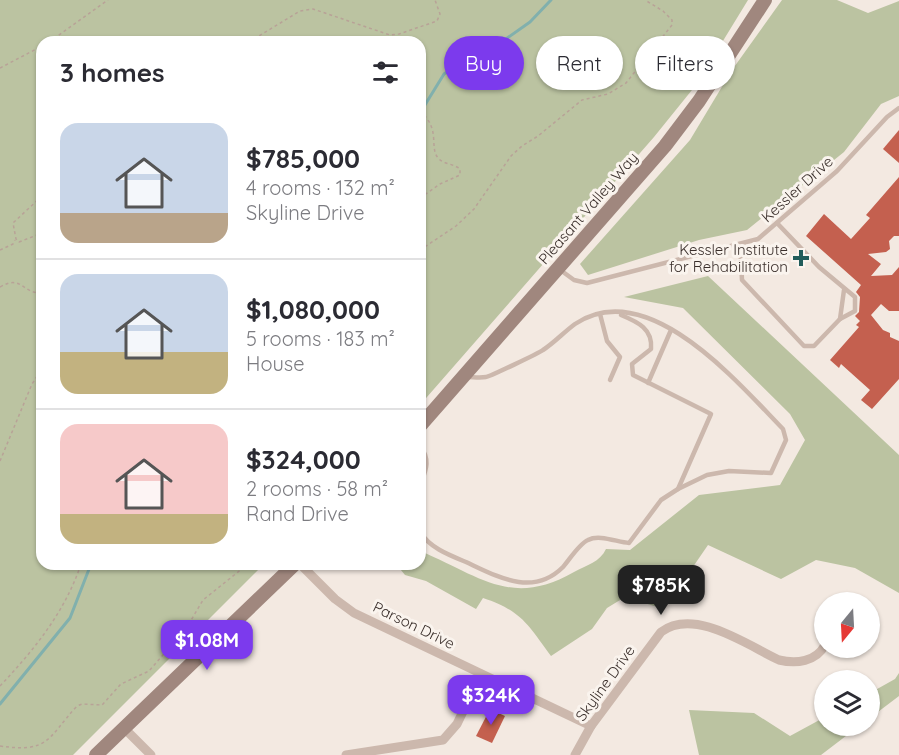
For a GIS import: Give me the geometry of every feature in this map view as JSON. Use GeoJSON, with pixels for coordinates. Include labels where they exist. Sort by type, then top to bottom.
{"type":"FeatureCollection","features":[{"type":"Feature","properties":{"kind":"main road","name":"Pleasant Valley Way"},"geometry":{"type":"LineString","coordinates":[[426,419],[665,146],[699,101],[765,0]]}},
{"type":"Feature","properties":{"kind":"main road"},"geometry":{"type":"LineString","coordinates":[[96,755],[289,570]]}},
{"type":"Feature","properties":{"kind":"street","name":"Parson Drive"},"geometry":{"type":"LineString","coordinates":[[306,570],[335,599],[354,613],[591,726]]}},
{"type":"Feature","properties":{"kind":"street","name":"Skyline Drive"},"geometry":{"type":"LineString","coordinates":[[575,755],[591,726],[662,632],[677,623],[694,622],[779,660],[793,663],[814,657]]}},
{"type":"Feature","properties":{"kind":"street"},"geometry":{"type":"LineString","coordinates":[[346,755],[443,740],[457,724],[481,674]]}},
{"type":"Feature","properties":{"kind":"street"},"geometry":{"type":"LineString","coordinates":[[125,729],[152,755]]}},
{"type":"Feature","properties":{"kind":"lane","name":"Kessler Drive"},"geometry":{"type":"LineString","coordinates":[[557,268],[574,280],[587,283],[628,271],[636,272],[715,248],[758,239],[837,171],[886,117],[899,108]]}},
{"type":"Feature","properties":{"kind":"lane"},"geometry":{"type":"LineString","coordinates":[[740,244],[742,280],[804,346],[814,346],[840,319],[850,315],[856,306],[855,297],[844,290],[777,223]]}},
{"type":"Feature","properties":{"kind":"lane"},"geometry":{"type":"LineString","coordinates":[[840,319],[844,290]]}},
{"type":"Feature","properties":{"kind":"lane"},"geometry":{"type":"LineString","coordinates":[[426,538],[436,548],[499,578],[528,584],[543,581],[561,569],[587,540],[600,538],[629,543],[660,500],[707,475],[748,470],[771,474],[786,440],[783,429],[723,368],[691,340],[644,319],[616,312],[600,314],[578,322],[542,351],[488,377],[465,377]]}},
{"type":"Feature","properties":{"kind":"lane"},"geometry":{"type":"LineString","coordinates":[[616,312],[640,325],[652,339],[651,349],[632,364],[631,370],[638,378],[711,414],[678,489]]}},
{"type":"Feature","properties":{"kind":"lane"},"geometry":{"type":"LineString","coordinates":[[600,314],[608,341],[620,357],[610,380]]}},
{"type":"Feature","properties":{"kind":"lane"},"geometry":{"type":"LineString","coordinates":[[648,383],[672,330]]}},
{"type":"Feature","properties":{"kind":"lane"},"geometry":{"type":"LineString","coordinates":[[426,453],[426,471]]}},
{"type":"Feature","properties":{"kind":"path"},"geometry":{"type":"LineString","coordinates":[[57,36],[108,0]]}},
{"type":"Feature","properties":{"kind":"path"},"geometry":{"type":"LineString","coordinates":[[259,36],[300,11],[313,9],[390,35],[399,34],[437,21],[440,14],[435,0]]}},
{"type":"Feature","properties":{"kind":"path"},"geometry":{"type":"LineString","coordinates":[[426,246],[456,226],[474,209],[511,156],[522,146],[545,131],[582,100],[608,94],[626,83],[672,25],[672,20],[663,11],[645,0]]}},
{"type":"Feature","properties":{"kind":"path"},"geometry":{"type":"LineString","coordinates":[[0,68],[36,49]]}},
{"type":"Feature","properties":{"kind":"path"},"geometry":{"type":"LineString","coordinates":[[426,116],[434,130],[436,155],[440,160],[460,169],[459,175],[426,194]]}},
{"type":"Feature","properties":{"kind":"path"},"geometry":{"type":"LineString","coordinates":[[0,250],[13,244],[16,239],[13,223],[36,202]]}},
{"type":"Feature","properties":{"kind":"path"},"geometry":{"type":"LineString","coordinates":[[16,239],[19,242],[36,235]]}},
{"type":"Feature","properties":{"kind":"path"},"geometry":{"type":"LineString","coordinates":[[0,287],[11,281],[18,282],[32,292],[36,292]]}},
{"type":"Feature","properties":{"kind":"path"},"geometry":{"type":"LineString","coordinates":[[0,461],[36,378]]}},
{"type":"Feature","properties":{"kind":"path"},"geometry":{"type":"LineString","coordinates":[[0,686],[31,653],[52,624],[79,570]]}},
{"type":"Feature","properties":{"kind":"path"},"geometry":{"type":"LineString","coordinates":[[0,746],[29,748],[44,744],[77,706],[102,705],[107,702],[121,684],[149,671],[187,627],[203,600],[240,570]]}},
{"type":"Feature","properties":{"kind":"green space"},"geometry":{"type":"Polygon","coordinates":[[[0,0],[748,0],[726,36],[635,36],[635,90],[692,90],[654,137],[426,398],[426,36],[36,36],[36,570],[258,570],[73,755],[0,755],[0,0]]]}},
{"type":"Feature","properties":{"kind":"green space"},"geometry":{"type":"Polygon","coordinates":[[[782,0],[837,0],[868,13],[899,1],[899,96],[881,104],[844,152],[747,230],[699,240],[588,275],[580,264],[690,140],[720,90],[735,90],[735,66],[782,0]]]}},
{"type":"Feature","properties":{"kind":"green space"},"geometry":{"type":"Polygon","coordinates":[[[708,276],[899,455],[899,593],[855,568],[816,560],[781,579],[708,545],[664,609],[625,597],[607,608],[592,629],[551,656],[530,627],[507,608],[483,598],[476,609],[426,581],[405,575],[401,570],[426,570],[426,554],[496,584],[513,588],[532,587],[552,582],[588,565],[597,560],[606,549],[630,550],[699,495],[780,485],[805,440],[790,414],[683,308],[624,297],[708,276]]]}},
{"type":"Feature","properties":{"kind":"green space"},"geometry":{"type":"Polygon","coordinates":[[[899,673],[899,696],[880,710],[880,687],[895,679],[899,673]]]}},
{"type":"Feature","properties":{"kind":"green space"},"geometry":{"type":"Polygon","coordinates":[[[689,710],[754,713],[790,736],[814,723],[814,736],[846,736],[821,755],[699,755],[689,710]]]}},
{"type":"Feature","properties":{"kind":"building"},"geometry":{"type":"Polygon","coordinates":[[[899,130],[899,163],[883,149],[899,130]]]}},
{"type":"Feature","properties":{"kind":"building"},"geometry":{"type":"Polygon","coordinates":[[[899,177],[899,236],[894,236],[889,241],[890,249],[886,252],[868,254],[881,264],[871,276],[892,275],[899,267],[899,311],[889,311],[881,304],[871,315],[883,330],[890,333],[890,337],[899,341],[899,379],[872,409],[861,400],[870,390],[841,364],[839,368],[830,360],[859,327],[856,325],[860,321],[855,316],[859,312],[860,297],[856,292],[861,285],[806,236],[824,214],[851,239],[870,218],[866,215],[899,177]]]}},
{"type":"Feature","properties":{"kind":"building"},"geometry":{"type":"Polygon","coordinates":[[[490,709],[505,716],[492,743],[476,736],[490,709]]]}},
{"type":"Feature","properties":{"kind":"waterway"},"geometry":{"type":"LineString","coordinates":[[426,103],[444,74],[478,51],[503,41],[530,22],[551,0]]}},
{"type":"Feature","properties":{"kind":"waterway"},"geometry":{"type":"LineString","coordinates":[[0,704],[70,618],[89,570]]}},
{"type":"Feature","properties":{"kind":"place","name":"Kessler Institute for Rehabilitation"},"geometry":{"type":"Point","coordinates":[801,258]}}]}
